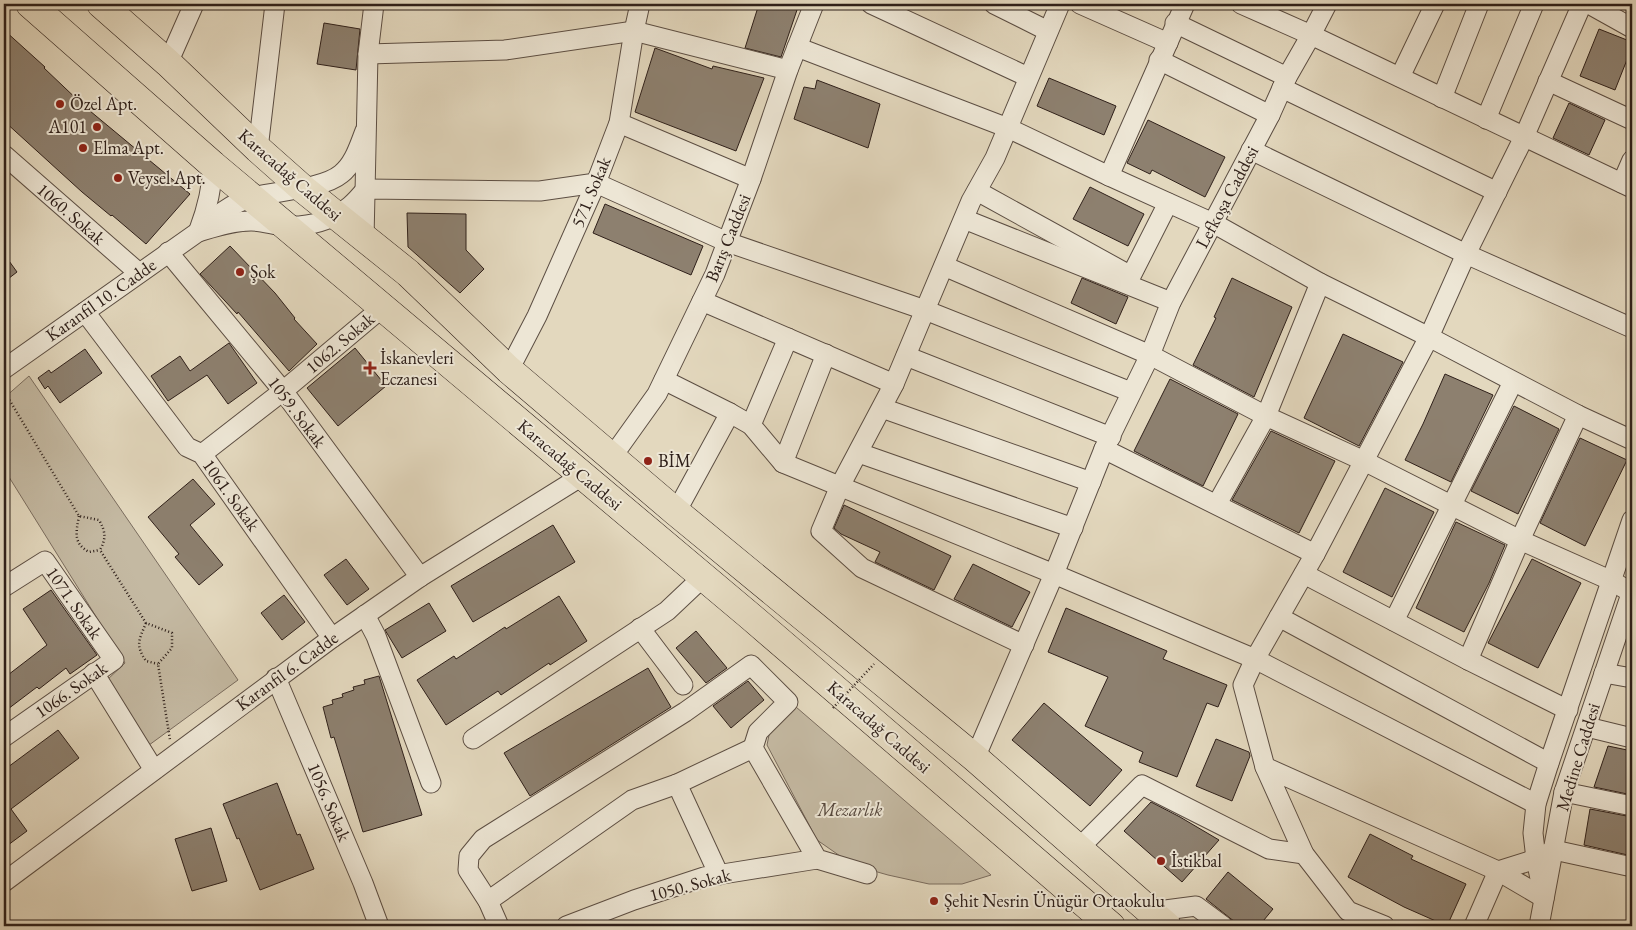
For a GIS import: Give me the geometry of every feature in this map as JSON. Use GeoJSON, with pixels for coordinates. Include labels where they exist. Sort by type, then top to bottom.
{"type":"FeatureCollection","features":[{"type":"Feature","properties":{"kind":"highway","name":"Karacadağ Caddesi"},"geometry":{"type":"LineString","coordinates":[[30,4],[284,226],[703,577],[1111,926]]}},
{"type":"Feature","properties":{"kind":"highway","name":"Karacadağ Caddesi"},"geometry":{"type":"LineString","coordinates":[[101,4],[168,63],[302,188],[408,273],[509,370],[676,512],[975,758],[1158,919]]}},
{"type":"Feature","properties":{"kind":"street"},"geometry":{"type":"LineString","coordinates":[[168,63],[194,4]]}},
{"type":"Feature","properties":{"kind":"street"},"geometry":{"type":"LineString","coordinates":[[258,149],[275,4]]}},
{"type":"Feature","properties":{"kind":"street"},"geometry":{"type":"LineString","coordinates":[[364,239],[368,54],[374,4]]}},
{"type":"Feature","properties":{"kind":"street","name":"571. Sokak"},"geometry":{"type":"LineString","coordinates":[[509,370],[537,316],[596,183],[619,122],[640,4]]}},
{"type":"Feature","properties":{"kind":"street","name":"Barış Caddesi"},"geometry":{"type":"LineString","coordinates":[[612,457],[657,394],[715,274],[751,179],[788,70],[814,4]]}},
{"type":"Feature","properties":{"kind":"street"},"geometry":{"type":"LineString","coordinates":[[872,4],[1028,77]]}},
{"type":"Feature","properties":{"kind":"street"},"geometry":{"type":"LineString","coordinates":[[994,4],[1048,30]]}},
{"type":"Feature","properties":{"kind":"street"},"geometry":{"type":"LineString","coordinates":[[1024,645],[862,568],[821,531],[840,486],[894,384],[964,218],[995,158],[1060,4]]}},
{"type":"Feature","properties":{"kind":"street"},"geometry":{"type":"LineString","coordinates":[[1080,4],[1168,43]]}},
{"type":"Feature","properties":{"kind":"street"},"geometry":{"type":"LineString","coordinates":[[1110,176],[1175,23],[1185,4]]}},
{"type":"Feature","properties":{"kind":"street"},"geometry":{"type":"LineString","coordinates":[[1241,4],[1312,35],[1627,185],[1632,160]]}},
{"type":"Feature","properties":{"kind":"street","name":"Lefkoşa Caddesi"},"geometry":{"type":"LineString","coordinates":[[975,758],[1054,574],[1107,443],[1150,355],[1171,302],[1270,115],[1284,82],[1312,35],[1327,4]]}},
{"type":"Feature","properties":{"kind":"street"},"geometry":{"type":"LineString","coordinates":[[1400,78],[1435,4]]}},
{"type":"Feature","properties":{"kind":"street"},"geometry":{"type":"LineString","coordinates":[[1442,98],[1479,4]]}},
{"type":"Feature","properties":{"kind":"street"},"geometry":{"type":"LineString","coordinates":[[1486,119],[1534,4]]}},
{"type":"Feature","properties":{"kind":"street"},"geometry":{"type":"LineString","coordinates":[[1385,926],[1348,911],[1304,854],[1265,767],[1243,685],[1255,659],[1315,554],[1429,337],[1466,254],[1524,137],[1582,4]]}},
{"type":"Feature","properties":{"kind":"street"},"geometry":{"type":"LineString","coordinates":[[1589,4],[1632,28]]}},
{"type":"Feature","properties":{"kind":"street"},"geometry":{"type":"LineString","coordinates":[[1175,23],[1284,82],[1497,192]]}},
{"type":"Feature","properties":{"kind":"street"},"geometry":{"type":"LineString","coordinates":[[368,54],[505,50],[634,31],[788,70]]}},
{"type":"Feature","properties":{"kind":"street"},"geometry":{"type":"LineString","coordinates":[[797,46],[1008,128],[1213,223],[1320,283],[1429,337],[1512,382],[1632,440]]}},
{"type":"Feature","properties":{"kind":"street"},"geometry":{"type":"LineString","coordinates":[[1159,60],[1270,115]]}},
{"type":"Feature","properties":{"kind":"street"},"geometry":{"type":"LineString","coordinates":[[1548,81],[1632,120]]}},
{"type":"Feature","properties":{"kind":"street"},"geometry":{"type":"LineString","coordinates":[[619,122],[751,179]]}},
{"type":"Feature","properties":{"kind":"street","name":"Karanfil 10. Cadde"},"geometry":{"type":"LineString","coordinates":[[4,369],[198,232],[228,208],[252,198],[302,188],[332,180],[340,175],[352,160],[365,132]]}},
{"type":"Feature","properties":{"kind":"street"},"geometry":{"type":"LineString","coordinates":[[1251,150],[1466,254],[1632,328]]}},
{"type":"Feature","properties":{"kind":"street","name":"1060. Sokak"},"geometry":{"type":"LineString","coordinates":[[4,155],[139,273]]}},
{"type":"Feature","properties":{"kind":"street"},"geometry":{"type":"LineString","coordinates":[[198,232],[208,204],[213,165]]}},
{"type":"Feature","properties":{"kind":"street"},"geometry":{"type":"LineString","coordinates":[[366,189],[540,191],[596,183],[727,242],[925,310],[1132,392]]}},
{"type":"Feature","properties":{"kind":"street","name":"Karanfil 10. Cadde"},"geometry":{"type":"LineString","coordinates":[[198,232],[226,224],[251,221],[284,226],[301,226],[320,222],[350,206],[366,189]]}},
{"type":"Feature","properties":{"kind":"street"},"geometry":{"type":"LineString","coordinates":[[977,192],[1131,276],[1168,203]]}},
{"type":"Feature","properties":{"kind":"street"},"geometry":{"type":"LineString","coordinates":[[964,218],[1171,302]]}},
{"type":"Feature","properties":{"kind":"street","name":"1059. Sokak"},"geometry":{"type":"LineString","coordinates":[[168,252],[283,391],[420,577]]}},
{"type":"Feature","properties":{"kind":"street"},"geometry":{"type":"LineString","coordinates":[[944,266],[1150,355],[1266,416],[1364,461],[1520,540],[1612,581],[1632,592]]}},
{"type":"Feature","properties":{"kind":"street"},"geometry":{"type":"LineString","coordinates":[[1217,504],[1266,416],[1320,283]]}},
{"type":"Feature","properties":{"kind":"street"},"geometry":{"type":"LineString","coordinates":[[702,301],[894,384]]}},
{"type":"Feature","properties":{"kind":"street","name":"1062. Sokak"},"geometry":{"type":"LineString","coordinates":[[202,454],[283,391],[383,307]]}},
{"type":"Feature","properties":{"kind":"street","name":"1061. Sokak"},"geometry":{"type":"LineString","coordinates":[[85,312],[186,447],[202,454],[332,638]]}},
{"type":"Feature","properties":{"kind":"street"},"geometry":{"type":"LineString","coordinates":[[751,425],[788,338]]}},
{"type":"Feature","properties":{"kind":"street"},"geometry":{"type":"LineString","coordinates":[[783,463],[826,354]]}},
{"type":"Feature","properties":{"kind":"street"},"geometry":{"type":"LineString","coordinates":[[906,356],[1107,443],[1217,504],[1315,554]]}},
{"type":"Feature","properties":{"kind":"street"},"geometry":{"type":"LineString","coordinates":[[664,380],[751,425],[783,463],[1255,659],[1536,804]]}},
{"type":"Feature","properties":{"kind":"street"},"geometry":{"type":"LineString","coordinates":[[1394,621],[1512,382]]}},
{"type":"Feature","properties":{"kind":"street"},"geometry":{"type":"LineString","coordinates":[[882,408],[1091,482]]}},
{"type":"Feature","properties":{"kind":"street"},"geometry":{"type":"LineString","coordinates":[[676,512],[730,413]]}},
{"type":"Feature","properties":{"kind":"street"},"geometry":{"type":"LineString","coordinates":[[1468,660],[1520,540],[1578,414]]}},
{"type":"Feature","properties":{"kind":"street"},"geometry":{"type":"LineString","coordinates":[[858,453],[1073,528]]}},
{"type":"Feature","properties":{"kind":"street","name":"Karanfil 6. Cadde"},"geometry":{"type":"LineString","coordinates":[[4,882],[332,638],[420,577],[582,476]]}},
{"type":"Feature","properties":{"kind":"street"},"geometry":{"type":"LineString","coordinates":[[1544,898],[1533,833],[1536,804],[1632,520]]}},
{"type":"Feature","properties":{"kind":"street","name":"1071. Sokak"},"geometry":{"type":"LineString","coordinates":[[4,587],[45,561],[114,660]]}},
{"type":"Feature","properties":{"kind":"street"},"geometry":{"type":"LineString","coordinates":[[1304,574],[1568,710]]}},
{"type":"Feature","properties":{"kind":"street"},"geometry":{"type":"LineString","coordinates":[[474,739],[667,611],[703,577]]}},
{"type":"Feature","properties":{"kind":"street","name":"Medine Caddesi"},"geometry":{"type":"LineString","coordinates":[[1539,926],[1564,792],[1632,592]]}},
{"type":"Feature","properties":{"kind":"street"},"geometry":{"type":"LineString","coordinates":[[365,615],[376,636],[431,783]]}},
{"type":"Feature","properties":{"kind":"street"},"geometry":{"type":"LineString","coordinates":[[1279,617],[1549,763]]}},
{"type":"Feature","properties":{"kind":"street"},"geometry":{"type":"LineString","coordinates":[[640,628],[683,685]]}},
{"type":"Feature","properties":{"kind":"street","name":"1066. Sokak"},"geometry":{"type":"LineString","coordinates":[[4,737],[114,660]]}},
{"type":"Feature","properties":{"kind":"street"},"geometry":{"type":"LineString","coordinates":[[488,901],[632,800],[677,784],[753,748],[758,732],[788,702],[751,665],[686,712],[484,839],[470,856],[468,870],[488,901],[499,926]]}},
{"type":"Feature","properties":{"kind":"street"},"geometry":{"type":"LineString","coordinates":[[1604,673],[1632,678]]}},
{"type":"Feature","properties":{"kind":"street"},"geometry":{"type":"LineString","coordinates":[[94,674],[154,770]]}},
{"type":"Feature","properties":{"kind":"street","name":"1056. Sokak"},"geometry":{"type":"LineString","coordinates":[[276,678],[363,883],[379,926]]}},
{"type":"Feature","properties":{"kind":"street"},"geometry":{"type":"LineString","coordinates":[[1587,727],[1632,738]]}},
{"type":"Feature","properties":{"kind":"street"},"geometry":{"type":"LineString","coordinates":[[753,748],[817,858],[867,874]]}},
{"type":"Feature","properties":{"kind":"street"},"geometry":{"type":"LineString","coordinates":[[1265,767],[1498,871],[1544,898]]}},
{"type":"Feature","properties":{"kind":"street"},"geometry":{"type":"LineString","coordinates":[[677,784],[719,875]]}},
{"type":"Feature","properties":{"kind":"street"},"geometry":{"type":"LineString","coordinates":[[1078,849],[1142,785],[1269,849],[1304,854]]}},
{"type":"Feature","properties":{"kind":"street"},"geometry":{"type":"LineString","coordinates":[[1564,792],[1632,806]]}},
{"type":"Feature","properties":{"kind":"street"},"geometry":{"type":"LineString","coordinates":[[1474,926],[1498,871],[1554,850],[1632,867]]}},
{"type":"Feature","properties":{"kind":"street","name":"1050. Sokak"},"geometry":{"type":"LineString","coordinates":[[566,926],[634,900],[704,877],[817,858]]}},
{"type":"Feature","properties":{"kind":"street"},"geometry":{"type":"LineString","coordinates":[[1158,919],[1196,906],[1223,926]]}},
{"type":"Feature","properties":{"kind":"path"},"geometry":{"type":"LineString","coordinates":[[4,391],[79,516],[78,544],[89,552],[100,550],[106,540],[104,529],[99,520],[79,516]]}},
{"type":"Feature","properties":{"kind":"path"},"geometry":{"type":"LineString","coordinates":[[100,550],[146,623],[172,633],[172,648],[158,664]]}},
{"type":"Feature","properties":{"kind":"path"},"geometry":{"type":"LineString","coordinates":[[146,623],[140,638],[139,651],[146,661],[158,664]]}},
{"type":"Feature","properties":{"kind":"path"},"geometry":{"type":"LineString","coordinates":[[158,664],[173,756]]}},
{"type":"Feature","properties":{"kind":"path"},"geometry":{"type":"LineString","coordinates":[[834,708],[874,664]]}},
{"type":"Feature","properties":{"kind":"green space"},"geometry":{"type":"Polygon","coordinates":[[[29,376],[238,680],[145,748],[107,680],[125,663],[4,469],[4,398],[29,376]]]}},
{"type":"Feature","properties":{"kind":"green space","name":"Mezarlık"},"geometry":{"type":"Polygon","coordinates":[[[796,707],[991,875],[962,884],[929,884],[853,865],[817,840],[767,745],[771,725],[796,707]]]}},
{"type":"Feature","properties":{"kind":"building"},"geometry":{"type":"Polygon","coordinates":[[[759,4],[799,4],[781,57],[745,48],[759,4]]]}},
{"type":"Feature","properties":{"kind":"building"},"geometry":{"type":"Polygon","coordinates":[[[324,23],[360,29],[356,70],[317,64],[324,23]]]}},
{"type":"Feature","properties":{"kind":"building"},"geometry":{"type":"Polygon","coordinates":[[[1599,29],[1632,42],[1632,47],[1615,90],[1580,76],[1599,29]]]}},
{"type":"Feature","properties":{"kind":"building"},"geometry":{"type":"Polygon","coordinates":[[[4,30],[84,106],[190,194],[146,244],[82,192],[4,121],[4,30]]]}},
{"type":"Feature","properties":{"kind":"building"},"geometry":{"type":"Polygon","coordinates":[[[655,48],[712,69],[713,66],[764,78],[736,151],[635,112],[655,48]]]}},
{"type":"Feature","properties":{"kind":"building"},"geometry":{"type":"Polygon","coordinates":[[[1049,78],[1116,106],[1104,135],[1037,106],[1049,78]]]}},
{"type":"Feature","properties":{"kind":"building"},"geometry":{"type":"Polygon","coordinates":[[[817,80],[880,104],[868,148],[794,119],[804,87],[815,89],[817,80]]]}},
{"type":"Feature","properties":{"kind":"building"},"geometry":{"type":"Polygon","coordinates":[[[1569,103],[1605,120],[1589,155],[1553,138],[1569,103]]]}},
{"type":"Feature","properties":{"kind":"building"},"geometry":{"type":"Polygon","coordinates":[[[1148,120],[1225,157],[1205,197],[1152,170],[1150,174],[1127,163],[1148,120]]]}},
{"type":"Feature","properties":{"kind":"building"},"geometry":{"type":"Polygon","coordinates":[[[1090,187],[1144,214],[1128,246],[1073,219],[1090,187]]]}},
{"type":"Feature","properties":{"kind":"building"},"geometry":{"type":"Polygon","coordinates":[[[605,204],[703,246],[691,275],[593,233],[605,204]]]}},
{"type":"Feature","properties":{"kind":"building"},"geometry":{"type":"Polygon","coordinates":[[[407,213],[466,214],[466,250],[484,269],[460,293],[408,247],[407,213]]]}},
{"type":"Feature","properties":{"kind":"building"},"geometry":{"type":"Polygon","coordinates":[[[230,246],[275,293],[294,319],[317,344],[289,371],[238,312],[237,314],[200,274],[230,246]]]}},
{"type":"Feature","properties":{"kind":"building"},"geometry":{"type":"Polygon","coordinates":[[[4,254],[17,272],[4,282],[4,254]]]}},
{"type":"Feature","properties":{"kind":"building"},"geometry":{"type":"Polygon","coordinates":[[[1082,278],[1128,297],[1116,324],[1071,303],[1082,278]]]}},
{"type":"Feature","properties":{"kind":"building"},"geometry":{"type":"Polygon","coordinates":[[[1232,278],[1292,307],[1254,397],[1193,365],[1216,318],[1214,317],[1232,278]]]}},
{"type":"Feature","properties":{"kind":"building"},"geometry":{"type":"Polygon","coordinates":[[[1343,334],[1403,362],[1359,446],[1304,418],[1343,334]]]}},
{"type":"Feature","properties":{"kind":"building"},"geometry":{"type":"Polygon","coordinates":[[[229,343],[257,383],[228,404],[207,375],[168,401],[151,376],[180,356],[190,371],[229,343]]]}},
{"type":"Feature","properties":{"kind":"building"},"geometry":{"type":"Polygon","coordinates":[[[355,348],[386,386],[338,426],[307,388],[355,348]]]}},
{"type":"Feature","properties":{"kind":"building"},"geometry":{"type":"Polygon","coordinates":[[[85,349],[102,373],[60,403],[48,386],[45,389],[38,378],[49,370],[51,373],[85,349]]]}},
{"type":"Feature","properties":{"kind":"building"},"geometry":{"type":"Polygon","coordinates":[[[1445,374],[1493,395],[1451,482],[1405,460],[1445,374]]]}},
{"type":"Feature","properties":{"kind":"building"},"geometry":{"type":"Polygon","coordinates":[[[1170,379],[1238,414],[1203,486],[1134,451],[1170,379]]]}},
{"type":"Feature","properties":{"kind":"building"},"geometry":{"type":"Polygon","coordinates":[[[1514,406],[1559,429],[1518,514],[1471,491],[1514,406]]]}},
{"type":"Feature","properties":{"kind":"building"},"geometry":{"type":"Polygon","coordinates":[[[1271,431],[1335,461],[1299,533],[1232,500],[1271,431]]]}},
{"type":"Feature","properties":{"kind":"building"},"geometry":{"type":"Polygon","coordinates":[[[1580,438],[1627,460],[1585,546],[1540,523],[1580,438]]]}},
{"type":"Feature","properties":{"kind":"building"},"geometry":{"type":"Polygon","coordinates":[[[193,479],[215,504],[190,525],[223,565],[199,585],[175,557],[179,554],[148,517],[193,479]]]}},
{"type":"Feature","properties":{"kind":"building"},"geometry":{"type":"Polygon","coordinates":[[[1385,488],[1434,512],[1392,597],[1343,572],[1385,488]]]}},
{"type":"Feature","properties":{"kind":"building"},"geometry":{"type":"Polygon","coordinates":[[[844,505],[951,556],[934,590],[875,562],[880,552],[841,534],[834,528],[844,505]]]}},
{"type":"Feature","properties":{"kind":"building"},"geometry":{"type":"Polygon","coordinates":[[[1456,522],[1505,545],[1489,583],[1464,632],[1416,608],[1456,522]]]}},
{"type":"Feature","properties":{"kind":"building"},"geometry":{"type":"Polygon","coordinates":[[[553,525],[575,562],[473,622],[451,586],[553,525]]]}},
{"type":"Feature","properties":{"kind":"building"},"geometry":{"type":"Polygon","coordinates":[[[346,559],[369,589],[347,605],[324,575],[346,559]]]}},
{"type":"Feature","properties":{"kind":"building"},"geometry":{"type":"Polygon","coordinates":[[[1532,559],[1581,583],[1538,668],[1488,643],[1532,559]]]}},
{"type":"Feature","properties":{"kind":"building"},"geometry":{"type":"Polygon","coordinates":[[[973,564],[1030,592],[1012,627],[954,599],[973,564]]]}},
{"type":"Feature","properties":{"kind":"building"},"geometry":{"type":"Polygon","coordinates":[[[51,590],[97,655],[70,674],[66,668],[4,712],[4,678],[47,645],[23,609],[51,590]]]}},
{"type":"Feature","properties":{"kind":"building"},"geometry":{"type":"Polygon","coordinates":[[[284,595],[305,622],[282,640],[261,613],[284,595]]]}},
{"type":"Feature","properties":{"kind":"building"},"geometry":{"type":"Polygon","coordinates":[[[559,596],[587,641],[550,665],[549,663],[501,695],[498,691],[446,725],[417,680],[454,656],[456,659],[505,627],[506,629],[559,596]]]}},
{"type":"Feature","properties":{"kind":"building"},"geometry":{"type":"Polygon","coordinates":[[[429,603],[446,631],[402,658],[385,630],[429,603]]]}},
{"type":"Feature","properties":{"kind":"building"},"geometry":{"type":"Polygon","coordinates":[[[1066,608],[1167,651],[1163,659],[1227,685],[1218,707],[1207,703],[1177,777],[1139,762],[1143,752],[1085,726],[1108,677],[1048,652],[1066,608]]]}},
{"type":"Feature","properties":{"kind":"building"},"geometry":{"type":"Polygon","coordinates":[[[696,631],[727,668],[706,683],[676,648],[696,631]]]}},
{"type":"Feature","properties":{"kind":"building"},"geometry":{"type":"Polygon","coordinates":[[[648,668],[671,707],[530,796],[504,753],[648,668]]]}},
{"type":"Feature","properties":{"kind":"building"},"geometry":{"type":"Polygon","coordinates":[[[379,676],[422,815],[363,832],[334,737],[331,738],[323,707],[333,704],[332,700],[343,697],[342,694],[354,690],[353,687],[365,684],[364,680],[379,676]]]}},
{"type":"Feature","properties":{"kind":"building"},"geometry":{"type":"Polygon","coordinates":[[[748,681],[764,700],[731,728],[713,706],[748,681]]]}},
{"type":"Feature","properties":{"kind":"building"},"geometry":{"type":"Polygon","coordinates":[[[1044,703],[1122,770],[1090,806],[1012,740],[1044,703]]]}},
{"type":"Feature","properties":{"kind":"building"},"geometry":{"type":"Polygon","coordinates":[[[58,730],[79,758],[11,809],[27,831],[4,848],[4,770],[58,730]]]}},
{"type":"Feature","properties":{"kind":"building"},"geometry":{"type":"Polygon","coordinates":[[[1216,739],[1249,752],[1250,756],[1232,801],[1196,786],[1216,739]]]}},
{"type":"Feature","properties":{"kind":"building"},"geometry":{"type":"Polygon","coordinates":[[[1608,746],[1632,751],[1632,795],[1594,787],[1608,746]]]}},
{"type":"Feature","properties":{"kind":"building"},"geometry":{"type":"Polygon","coordinates":[[[277,783],[297,835],[300,834],[314,869],[260,890],[223,804],[277,783]]]}},
{"type":"Feature","properties":{"kind":"building"},"geometry":{"type":"Polygon","coordinates":[[[1151,802],[1219,840],[1182,882],[1124,831],[1151,802]]]}},
{"type":"Feature","properties":{"kind":"building"},"geometry":{"type":"Polygon","coordinates":[[[1590,809],[1632,817],[1632,856],[1584,845],[1590,809]]]}},
{"type":"Feature","properties":{"kind":"building"},"geometry":{"type":"Polygon","coordinates":[[[211,828],[227,881],[192,891],[175,839],[211,828]]]}},
{"type":"Feature","properties":{"kind":"building"},"geometry":{"type":"Polygon","coordinates":[[[1370,834],[1413,856],[1411,859],[1466,884],[1447,926],[1404,907],[1348,877],[1370,834]]]}},
{"type":"Feature","properties":{"kind":"building"},"geometry":{"type":"Polygon","coordinates":[[[1228,872],[1273,909],[1259,926],[1240,926],[1206,899],[1228,872]]]}},
{"type":"Feature","properties":{"kind":"place","name":"Özel Apt."},"geometry":{"type":"Point","coordinates":[60,104]}},
{"type":"Feature","properties":{"kind":"place","name":"A101"},"geometry":{"type":"Point","coordinates":[97,127]}},
{"type":"Feature","properties":{"kind":"place","name":"Elma Apt."},"geometry":{"type":"Point","coordinates":[83,148]}},
{"type":"Feature","properties":{"kind":"place","name":"Veysel Apt."},"geometry":{"type":"Point","coordinates":[118,178]}},
{"type":"Feature","properties":{"kind":"place","name":"Şok"},"geometry":{"type":"Point","coordinates":[240,272]}},
{"type":"Feature","properties":{"kind":"place","name":"İskanevleri Eczanesi"},"geometry":{"type":"Point","coordinates":[370,368]}},
{"type":"Feature","properties":{"kind":"place","name":"BİM"},"geometry":{"type":"Point","coordinates":[648,461]}},
{"type":"Feature","properties":{"kind":"place","name":"İstikbal"},"geometry":{"type":"Point","coordinates":[1161,861]}},
{"type":"Feature","properties":{"kind":"place","name":"Şehit Nesrin Ünügür Ortaokulu"},"geometry":{"type":"Point","coordinates":[934,901]}}]}
